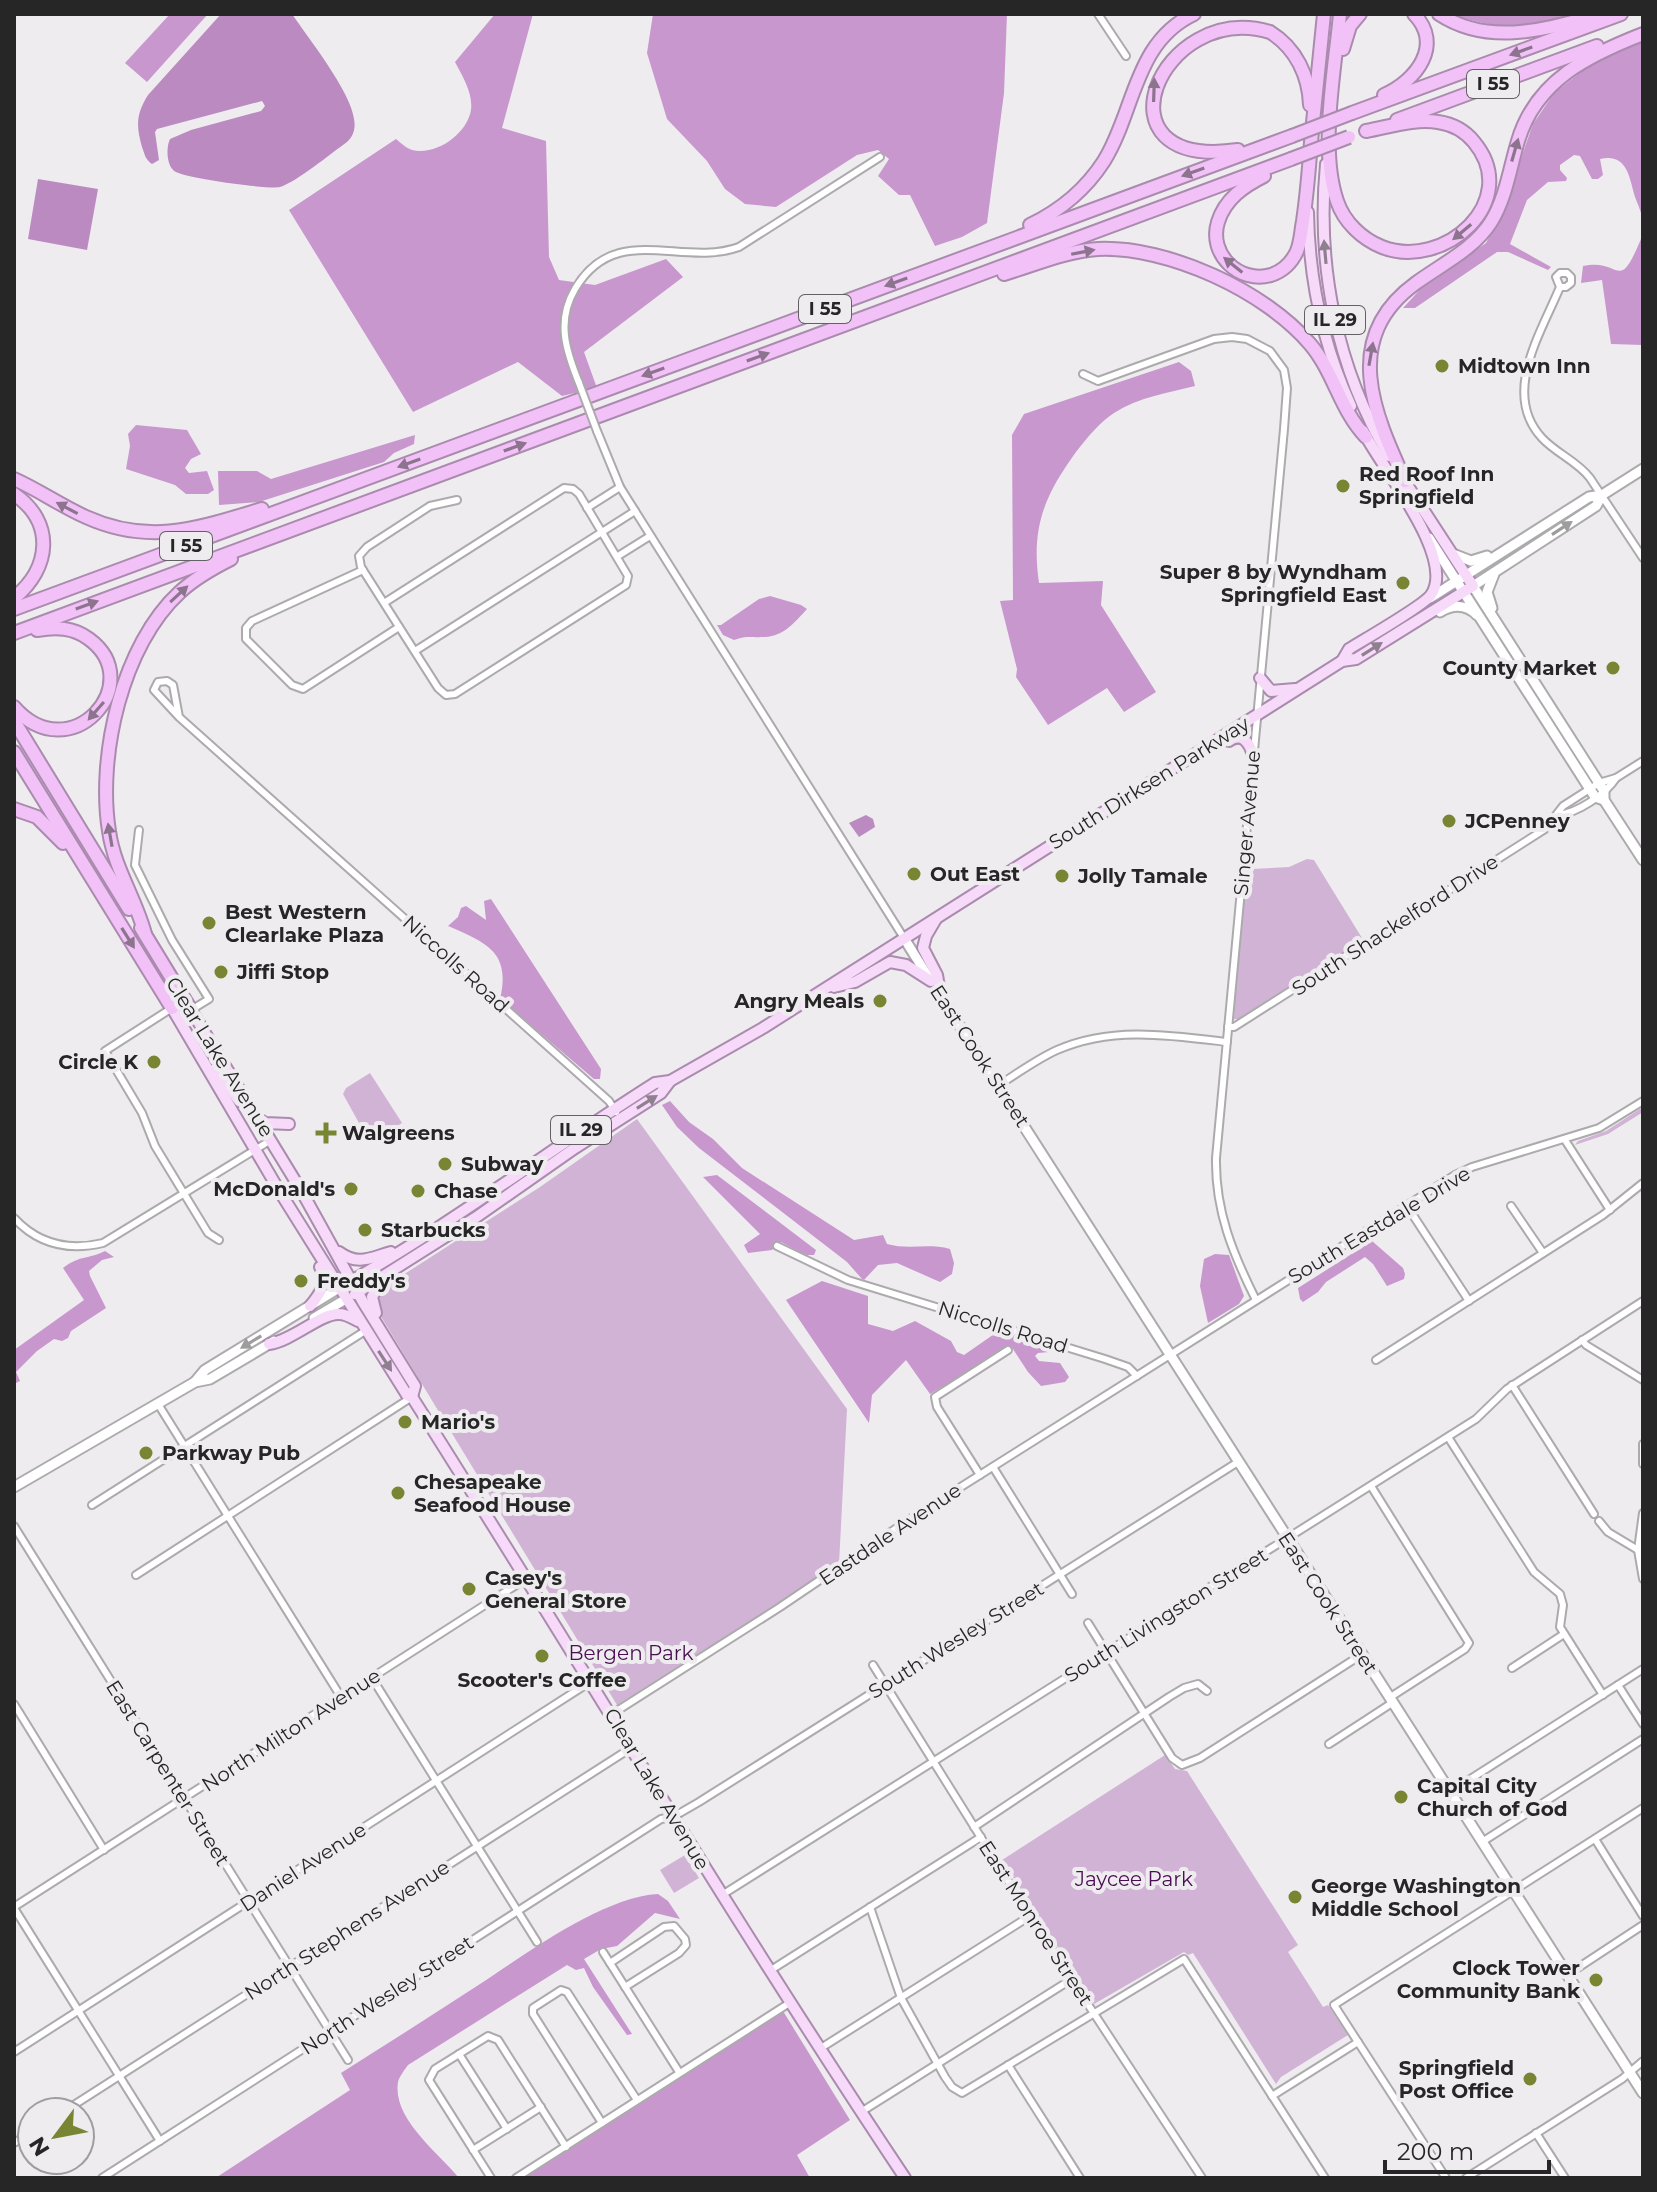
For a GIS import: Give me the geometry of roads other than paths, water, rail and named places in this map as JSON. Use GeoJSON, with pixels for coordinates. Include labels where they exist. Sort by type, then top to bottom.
{"type":"FeatureCollection","features":[{"type":"Feature","properties":{"kind":"highway"},"geometry":{"type":"LineString","coordinates":[[943,265],[1038,221],[1077,193],[1105,160],[1152,48],[1166,32],[1194,14]]}},
{"type":"Feature","properties":{"kind":"highway","name":"IL 29"},"geometry":{"type":"LineString","coordinates":[[1319,144],[1324,14]]}},
{"type":"Feature","properties":{"kind":"highway","name":"IL 29"},"geometry":{"type":"LineString","coordinates":[[1308,196],[1334,82],[1340,14]]}},
{"type":"Feature","properties":{"kind":"highway"},"geometry":{"type":"LineString","coordinates":[[1334,82],[1340,71],[1347,35],[1360,14]]}},
{"type":"Feature","properties":{"kind":"highway"},"geometry":{"type":"LineString","coordinates":[[1352,112],[1391,92],[1418,70],[1424,61],[1427,42],[1423,24],[1414,14]]}},
{"type":"Feature","properties":{"kind":"highway"},"geometry":{"type":"LineString","coordinates":[[1439,14],[1471,29],[1512,34],[1602,14]]}},
{"type":"Feature","properties":{"kind":"highway","name":"I 55"},"geometry":{"type":"LineString","coordinates":[[14,609],[1621,14]]}},
{"type":"Feature","properties":{"kind":"highway"},"geometry":{"type":"LineString","coordinates":[[1276,141],[1242,150],[1213,153],[1178,142],[1158,120],[1153,97],[1154,77],[1169,50],[1190,32],[1216,23],[1243,22],[1274,35],[1294,53],[1305,74],[1319,144],[1340,209],[1352,225],[1370,241],[1397,251],[1419,252],[1447,244],[1472,225],[1484,206],[1488,174],[1483,154],[1468,135],[1449,124],[1424,121],[1366,131]]}},
{"type":"Feature","properties":{"kind":"highway"},"geometry":{"type":"LineString","coordinates":[[1405,481],[1382,428],[1369,385],[1372,349],[1380,324],[1403,293],[1467,248],[1487,229],[1499,206],[1529,113],[1548,89],[1578,63],[1640,33]]}},
{"type":"Feature","properties":{"kind":"highway","name":"I 55"},"geometry":{"type":"LineString","coordinates":[[14,634],[1290,162],[1319,144],[1349,137],[1640,33]]}},
{"type":"Feature","properties":{"kind":"highway"},"geometry":{"type":"LineString","coordinates":[[1290,162],[1249,184],[1224,208],[1217,224],[1216,238],[1225,261],[1241,273],[1255,277],[1271,275],[1283,269],[1297,251],[1308,196]]}},
{"type":"Feature","properties":{"kind":"highway"},"geometry":{"type":"LineString","coordinates":[[901,304],[1082,251],[1120,250],[1158,257],[1226,282],[1286,321],[1311,345],[1324,363],[1354,425],[1366,437]]}},
{"type":"Feature","properties":{"kind":"highway"},"geometry":{"type":"LineString","coordinates":[[14,479],[96,522],[156,533],[196,529],[357,482]]}},
{"type":"Feature","properties":{"kind":"highway"},"geometry":{"type":"LineString","coordinates":[[14,494],[34,513],[43,542],[41,560],[34,578],[14,598]]}},
{"type":"Feature","properties":{"kind":"highway"},"geometry":{"type":"LineString","coordinates":[[145,934],[117,866],[108,830],[108,760],[118,705],[130,669],[153,623],[191,582],[233,558],[316,521]]}},
{"type":"Feature","properties":{"kind":"highway"},"geometry":{"type":"LineString","coordinates":[[14,634],[49,628],[76,631],[99,648],[110,676],[110,687],[103,705],[93,717],[74,728],[60,731],[33,724],[14,707]]}},
{"type":"Feature","properties":{"kind":"highway","name":"Clear Lake Avenue"},"geometry":{"type":"LineString","coordinates":[[14,721],[191,1010]]}},
{"type":"Feature","properties":{"kind":"highway","name":"Clear Lake Avenue"},"geometry":{"type":"LineString","coordinates":[[14,752],[172,1008]]}},
{"type":"Feature","properties":{"kind":"highway"},"geometry":{"type":"LineString","coordinates":[[14,809],[37,817],[48,826],[92,880]]}},
{"type":"Feature","properties":{"kind":"main road","name":"IL 29"},"geometry":{"type":"LineString","coordinates":[[1319,144],[1325,181],[1324,241],[1335,319],[1345,356],[1379,438],[1451,552],[1468,589]]}},
{"type":"Feature","properties":{"kind":"main road","name":"IL 29"},"geometry":{"type":"LineString","coordinates":[[1308,196],[1310,256],[1320,315],[1344,390],[1366,437],[1420,524],[1437,565],[1438,576],[1430,598]]}},
{"type":"Feature","properties":{"kind":"main road","name":"South Dirksen Parkway"},"geometry":{"type":"LineString","coordinates":[[1342,661],[1349,649],[1505,549],[1589,497],[1602,495],[1643,469]]}},
{"type":"Feature","properties":{"kind":"main road","name":"South Dirksen Parkway"},"geometry":{"type":"LineString","coordinates":[[362,1290],[504,1199],[655,1083],[670,1081],[754,1034],[1342,661],[1356,659],[1421,619],[1596,506],[1602,495]]}},
{"type":"Feature","properties":{"kind":"main road"},"geometry":{"type":"LineString","coordinates":[[1420,524],[1461,578]]}},
{"type":"Feature","properties":{"kind":"main road"},"geometry":{"type":"LineString","coordinates":[[1451,552],[1471,561],[1505,549]]}},
{"type":"Feature","properties":{"kind":"main road"},"geometry":{"type":"LineString","coordinates":[[1497,570],[1487,586],[1488,600],[1510,637],[1513,650]]}},
{"type":"Feature","properties":{"kind":"main road"},"geometry":{"type":"LineString","coordinates":[[1468,589],[1484,624]]}},
{"type":"Feature","properties":{"kind":"main road"},"geometry":{"type":"LineString","coordinates":[[1468,589],[1513,650],[1599,792]]}},
{"type":"Feature","properties":{"kind":"main road"},"geometry":{"type":"LineString","coordinates":[[1421,619],[1433,617],[1450,607],[1461,606],[1473,611],[1643,860]]}},
{"type":"Feature","properties":{"kind":"main road"},"geometry":{"type":"LineString","coordinates":[[1260,678],[1271,691],[1301,688]]}},
{"type":"Feature","properties":{"kind":"main road"},"geometry":{"type":"LineString","coordinates":[[1219,739],[1229,741],[1243,738],[1253,755]]}},
{"type":"Feature","properties":{"kind":"main road"},"geometry":{"type":"LineString","coordinates":[[937,918],[923,948],[937,975],[941,998]]}},
{"type":"Feature","properties":{"kind":"main road","name":"East Cook Street"},"geometry":{"type":"LineString","coordinates":[[904,938],[1643,2093]]}},
{"type":"Feature","properties":{"kind":"main road"},"geometry":{"type":"LineString","coordinates":[[824,989],[855,982],[890,962],[906,965],[931,981]]}},
{"type":"Feature","properties":{"kind":"main road","name":"Clear Lake Avenue"},"geometry":{"type":"LineString","coordinates":[[172,1008],[197,1050],[235,1094],[280,1192],[362,1326],[407,1395],[412,1397],[527,1578],[899,2176]]}},
{"type":"Feature","properties":{"kind":"main road","name":"Clear Lake Avenue"},"geometry":{"type":"LineString","coordinates":[[191,1010],[257,1118],[260,1147],[317,1218],[352,1281],[362,1290],[415,1386],[412,1397]]}},
{"type":"Feature","properties":{"kind":"main road","name":"South Dirksen Parkway"},"geometry":{"type":"LineString","coordinates":[[339,1288],[617,1113]]}},
{"type":"Feature","properties":{"kind":"main road"},"geometry":{"type":"LineString","coordinates":[[257,1118],[265,1123],[289,1124]]}},
{"type":"Feature","properties":{"kind":"main road"},"geometry":{"type":"LineString","coordinates":[[280,1192],[281,1202],[323,1272],[322,1289],[310,1306]]}},
{"type":"Feature","properties":{"kind":"main road"},"geometry":{"type":"LineString","coordinates":[[334,1249],[358,1261],[371,1260],[404,1248]]}},
{"type":"Feature","properties":{"kind":"main road"},"geometry":{"type":"LineString","coordinates":[[386,1275],[376,1287],[372,1305],[403,1356],[402,1364]]}},
{"type":"Feature","properties":{"kind":"main road","name":"IL 29"},"geometry":{"type":"LineString","coordinates":[[195,1382],[205,1370],[339,1288]]}},
{"type":"Feature","properties":{"kind":"main road","name":"IL 29"},"geometry":{"type":"LineString","coordinates":[[14,1487],[195,1382],[210,1379],[362,1290]]}},
{"type":"Feature","properties":{"kind":"main road"},"geometry":{"type":"LineString","coordinates":[[269,1344],[282,1343],[331,1315],[345,1315],[362,1326]]}},
{"type":"Feature","properties":{"kind":"street"},"geometry":{"type":"LineString","coordinates":[[1098,14],[1126,56]]}},
{"type":"Feature","properties":{"kind":"street","name":"East Cook Street"},"geometry":{"type":"LineString","coordinates":[[880,157],[739,247],[713,252],[626,250],[608,257],[591,269],[568,303],[564,325],[568,354],[620,487],[904,938]]}},
{"type":"Feature","properties":{"kind":"street"},"geometry":{"type":"LineString","coordinates":[[1560,287],[1526,372],[1523,383],[1525,406],[1536,432],[1581,467],[1643,558]]}},
{"type":"Feature","properties":{"kind":"street","name":"Singer Avenue"},"geometry":{"type":"LineString","coordinates":[[1083,374],[1098,381],[1226,337],[1242,338],[1262,345],[1280,363],[1286,377],[1287,397],[1216,1158],[1218,1199],[1229,1242],[1256,1300]]}},
{"type":"Feature","properties":{"kind":"street"},"geometry":{"type":"LineString","coordinates":[[587,508],[620,487]]}},
{"type":"Feature","properties":{"kind":"street"},"geometry":{"type":"LineString","coordinates":[[384,603],[564,488],[573,489],[579,494],[627,572],[627,581],[622,588],[468,686],[455,694],[446,695],[438,688],[363,570],[359,556],[367,547],[430,506],[457,500]]}},
{"type":"Feature","properties":{"kind":"street"},"geometry":{"type":"LineString","coordinates":[[415,651],[635,511]]}},
{"type":"Feature","properties":{"kind":"street"},"geometry":{"type":"LineString","coordinates":[[618,556],[650,536]]}},
{"type":"Feature","properties":{"kind":"street"},"geometry":{"type":"LineString","coordinates":[[363,570],[252,621],[246,628],[246,639],[292,685],[303,689],[399,627]]}},
{"type":"Feature","properties":{"kind":"street","name":"Niccolls Road"},"geometry":{"type":"LineString","coordinates":[[179,717],[173,685],[167,681],[158,682],[154,690],[156,695],[179,717],[609,1101],[617,1113]]}},
{"type":"Feature","properties":{"kind":"street","name":"South Shackelford Drive"},"geometry":{"type":"LineString","coordinates":[[1228,1027],[1248,1019],[1545,829],[1558,815],[1568,814],[1643,761]]}},
{"type":"Feature","properties":{"kind":"street"},"geometry":{"type":"LineString","coordinates":[[139,830],[135,865],[172,940],[209,999],[191,1010]]}},
{"type":"Feature","properties":{"kind":"street"},"geometry":{"type":"LineString","coordinates":[[172,1008],[105,1051],[142,1113],[155,1146],[208,1233],[219,1240]]}},
{"type":"Feature","properties":{"kind":"street"},"geometry":{"type":"LineString","coordinates":[[999,1085],[1047,1055],[1090,1038],[1131,1033],[1227,1042]]}},
{"type":"Feature","properties":{"kind":"street","name":"South Eastdale Drive"},"geometry":{"type":"LineString","coordinates":[[1170,1355],[1472,1167],[1599,1128],[1643,1101]]}},
{"type":"Feature","properties":{"kind":"street"},"geometry":{"type":"LineString","coordinates":[[1565,1140],[1610,1210]]}},
{"type":"Feature","properties":{"kind":"street"},"geometry":{"type":"LineString","coordinates":[[14,1218],[43,1240],[59,1246],[103,1243],[260,1147]]}},
{"type":"Feature","properties":{"kind":"street"},"geometry":{"type":"LineString","coordinates":[[1376,1360],[1610,1210],[1643,1183]]}},
{"type":"Feature","properties":{"kind":"street"},"geometry":{"type":"LineString","coordinates":[[1407,1206],[1469,1301]]}},
{"type":"Feature","properties":{"kind":"street"},"geometry":{"type":"LineString","coordinates":[[1511,1206],[1543,1253]]}},
{"type":"Feature","properties":{"kind":"street","name":"Niccolls Road"},"geometry":{"type":"LineString","coordinates":[[777,1246],[848,1280],[1105,1359],[1128,1367],[1137,1376]]}},
{"type":"Feature","properties":{"kind":"street","name":"South Livingston Street"},"geometry":{"type":"LineString","coordinates":[[722,1895],[1476,1419],[1497,1395],[1643,1301]]}},
{"type":"Feature","properties":{"kind":"street"},"geometry":{"type":"LineString","coordinates":[[92,1505],[362,1326]]}},
{"type":"Feature","properties":{"kind":"street"},"geometry":{"type":"LineString","coordinates":[[1582,1340],[1643,1380]]}},
{"type":"Feature","properties":{"kind":"street"},"geometry":{"type":"LineString","coordinates":[[980,1475],[937,1407],[935,1397],[1008,1350]]}},
{"type":"Feature","properties":{"kind":"street","name":"Eastdale Avenue"},"geometry":{"type":"LineString","coordinates":[[612,1714],[1170,1355]]}},
{"type":"Feature","properties":{"kind":"street"},"geometry":{"type":"LineString","coordinates":[[1512,1385],[1594,1514]]}},
{"type":"Feature","properties":{"kind":"street"},"geometry":{"type":"LineString","coordinates":[[136,1575],[412,1397]]}},
{"type":"Feature","properties":{"kind":"street"},"geometry":{"type":"LineString","coordinates":[[158,1404],[341,1697]]}},
{"type":"Feature","properties":{"kind":"street"},"geometry":{"type":"LineString","coordinates":[[1448,1437],[1534,1572],[1560,1594],[1563,1605],[1560,1627],[1603,1695]]}},
{"type":"Feature","properties":{"kind":"street"},"geometry":{"type":"LineString","coordinates":[[1643,1444],[1643,1464]]}},
{"type":"Feature","properties":{"kind":"street","name":"South Wesley Street"},"geometry":{"type":"LineString","coordinates":[[673,1817],[1238,1462]]}},
{"type":"Feature","properties":{"kind":"street"},"geometry":{"type":"LineString","coordinates":[[993,1467],[1072,1594]]}},
{"type":"Feature","properties":{"kind":"street"},"geometry":{"type":"LineString","coordinates":[[1329,1744],[1469,1644],[1371,1486]]}},
{"type":"Feature","properties":{"kind":"street"},"geometry":{"type":"LineString","coordinates":[[1643,1513],[1638,1550],[1643,1579]]}},
{"type":"Feature","properties":{"kind":"street"},"geometry":{"type":"LineString","coordinates":[[1599,1521],[1608,1532],[1638,1550]]}},
{"type":"Feature","properties":{"kind":"street","name":"East Carpenter Street"},"geometry":{"type":"LineString","coordinates":[[14,1526],[348,2060]]}},
{"type":"Feature","properties":{"kind":"street","name":"North Milton Avenue"},"geometry":{"type":"LineString","coordinates":[[14,1908],[527,1578]]}},
{"type":"Feature","properties":{"kind":"street"},"geometry":{"type":"LineString","coordinates":[[1088,1623],[1174,1761],[1182,1765],[1203,1756],[1361,1655]]}},
{"type":"Feature","properties":{"kind":"street"},"geometry":{"type":"LineString","coordinates":[[1512,1668],[1564,1634]]}},
{"type":"Feature","properties":{"kind":"street","name":"East Monroe Street"},"geometry":{"type":"LineString","coordinates":[[873,1665],[1030,1916],[1202,2178]]}},
{"type":"Feature","properties":{"kind":"street"},"geometry":{"type":"LineString","coordinates":[[1450,1793],[1643,1669]]}},
{"type":"Feature","properties":{"kind":"street"},"geometry":{"type":"LineString","coordinates":[[372,1678],[537,1942]]}},
{"type":"Feature","properties":{"kind":"street","name":"Daniel Avenue"},"geometry":{"type":"LineString","coordinates":[[14,2052],[592,1681]]}},
{"type":"Feature","properties":{"kind":"street"},"geometry":{"type":"LineString","coordinates":[[974,1827],[1192,1685],[1198,1684],[1207,1691]]}},
{"type":"Feature","properties":{"kind":"street"},"geometry":{"type":"LineString","coordinates":[[1618,1685],[1643,1724]]}},
{"type":"Feature","properties":{"kind":"street"},"geometry":{"type":"LineString","coordinates":[[14,1704],[104,1850]]}},
{"type":"Feature","properties":{"kind":"street"},"geometry":{"type":"LineString","coordinates":[[1482,1842],[1643,1739]]}},
{"type":"Feature","properties":{"kind":"street","name":"North Stephens Avenue"},"geometry":{"type":"LineString","coordinates":[[89,2096],[631,1748]]}},
{"type":"Feature","properties":{"kind":"street"},"geometry":{"type":"LineString","coordinates":[[1446,2178],[1334,2005],[1643,1808]]}},
{"type":"Feature","properties":{"kind":"street","name":"North Wesley Street"},"geometry":{"type":"LineString","coordinates":[[102,2178],[663,1818],[673,1817]]}},
{"type":"Feature","properties":{"kind":"street"},"geometry":{"type":"LineString","coordinates":[[771,1970],[981,1837]]}},
{"type":"Feature","properties":{"kind":"street"},"geometry":{"type":"LineString","coordinates":[[1595,1839],[1643,1916]]}},
{"type":"Feature","properties":{"kind":"street"},"geometry":{"type":"LineString","coordinates":[[870,1907],[901,1998],[937,2064],[952,2087],[962,2093],[1184,1959],[1325,2178]]}},
{"type":"Feature","properties":{"kind":"street"},"geometry":{"type":"LineString","coordinates":[[14,1908],[160,2141]]}},
{"type":"Feature","properties":{"kind":"street"},"geometry":{"type":"LineString","coordinates":[[821,2048],[1030,1916]]}},
{"type":"Feature","properties":{"kind":"street"},"geometry":{"type":"LineString","coordinates":[[1567,1975],[1643,1925]]}},
{"type":"Feature","properties":{"kind":"street"},"geometry":{"type":"LineString","coordinates":[[610,1963],[664,1927],[674,1926],[685,1939],[686,1945],[679,1953],[625,1987]]}},
{"type":"Feature","properties":{"kind":"street"},"geometry":{"type":"LineString","coordinates":[[603,1952],[679,2072]]}},
{"type":"Feature","properties":{"kind":"street"},"geometry":{"type":"LineString","coordinates":[[861,2112],[1072,1979]]}},
{"type":"Feature","properties":{"kind":"street"},"geometry":{"type":"LineString","coordinates":[[602,2123],[533,2014],[533,2008],[561,1990],[567,1992],[637,2100]]}},
{"type":"Feature","properties":{"kind":"street"},"geometry":{"type":"LineString","coordinates":[[516,2178],[791,2002]]}},
{"type":"Feature","properties":{"kind":"street"},"geometry":{"type":"LineString","coordinates":[[491,2178],[429,2080],[431,2072],[488,2036],[496,2038],[566,2147]]}},
{"type":"Feature","properties":{"kind":"street"},"geometry":{"type":"LineString","coordinates":[[1272,2096],[1358,2042]]}},
{"type":"Feature","properties":{"kind":"street"},"geometry":{"type":"LineString","coordinates":[[459,2054],[507,2129]]}},
{"type":"Feature","properties":{"kind":"street"},"geometry":{"type":"LineString","coordinates":[[1466,2178],[1622,2079],[1643,2061]]}},
{"type":"Feature","properties":{"kind":"street"},"geometry":{"type":"LineString","coordinates":[[1008,2065],[1080,2178]]}},
{"type":"Feature","properties":{"kind":"street"},"geometry":{"type":"LineString","coordinates":[[473,2150],[541,2107]]}},
{"type":"Feature","properties":{"kind":"street"},"geometry":{"type":"LineString","coordinates":[[1536,2133],[1565,2178]]}},
{"type":"Feature","properties":{"kind":"place","name":"Midtown Inn"},"geometry":{"type":"Point","coordinates":[1442,366]}},
{"type":"Feature","properties":{"kind":"place","name":"Red Roof Inn Springfield"},"geometry":{"type":"Point","coordinates":[1343,486]}},
{"type":"Feature","properties":{"kind":"place","name":"Super 8 by Wyndham Springfield East"},"geometry":{"type":"Point","coordinates":[1403,583]}},
{"type":"Feature","properties":{"kind":"place","name":"County Market"},"geometry":{"type":"Point","coordinates":[1613,668]}},
{"type":"Feature","properties":{"kind":"place","name":"JCPenney"},"geometry":{"type":"Point","coordinates":[1449,821]}},
{"type":"Feature","properties":{"kind":"place","name":"Out East"},"geometry":{"type":"Point","coordinates":[914,874]}},
{"type":"Feature","properties":{"kind":"place","name":"Jolly Tamale"},"geometry":{"type":"Point","coordinates":[1062,876]}},
{"type":"Feature","properties":{"kind":"place","name":"Best Western Clearlake Plaza"},"geometry":{"type":"Point","coordinates":[209,923]}},
{"type":"Feature","properties":{"kind":"place","name":"Jiffi Stop"},"geometry":{"type":"Point","coordinates":[221,972]}},
{"type":"Feature","properties":{"kind":"place","name":"Angry Meals"},"geometry":{"type":"Point","coordinates":[880,1001]}},
{"type":"Feature","properties":{"kind":"place","name":"Circle K"},"geometry":{"type":"Point","coordinates":[154,1062]}},
{"type":"Feature","properties":{"kind":"place","name":"Walgreens"},"geometry":{"type":"Point","coordinates":[326,1133]}},
{"type":"Feature","properties":{"kind":"place","name":"Subway"},"geometry":{"type":"Point","coordinates":[445,1164]}},
{"type":"Feature","properties":{"kind":"place","name":"McDonald's"},"geometry":{"type":"Point","coordinates":[351,1189]}},
{"type":"Feature","properties":{"kind":"place","name":"Chase"},"geometry":{"type":"Point","coordinates":[418,1191]}},
{"type":"Feature","properties":{"kind":"place","name":"Starbucks"},"geometry":{"type":"Point","coordinates":[365,1230]}},
{"type":"Feature","properties":{"kind":"place","name":"Freddy's"},"geometry":{"type":"Point","coordinates":[301,1281]}},
{"type":"Feature","properties":{"kind":"place","name":"Mario's"},"geometry":{"type":"Point","coordinates":[405,1422]}},
{"type":"Feature","properties":{"kind":"place","name":"Parkway Pub"},"geometry":{"type":"Point","coordinates":[146,1453]}},
{"type":"Feature","properties":{"kind":"place","name":"Chesapeake Seafood House"},"geometry":{"type":"Point","coordinates":[398,1493]}},
{"type":"Feature","properties":{"kind":"place","name":"Casey's General Store"},"geometry":{"type":"Point","coordinates":[469,1589]}},
{"type":"Feature","properties":{"kind":"place","name":"Scooter's Coffee"},"geometry":{"type":"Point","coordinates":[542,1656]}},
{"type":"Feature","properties":{"kind":"place","name":"Capital City Church of God"},"geometry":{"type":"Point","coordinates":[1401,1797]}},
{"type":"Feature","properties":{"kind":"place","name":"George Washington Middle School"},"geometry":{"type":"Point","coordinates":[1295,1897]}},
{"type":"Feature","properties":{"kind":"place","name":"Clock Tower Community Bank"},"geometry":{"type":"Point","coordinates":[1596,1980]}},
{"type":"Feature","properties":{"kind":"place","name":"Springfield Post Office"},"geometry":{"type":"Point","coordinates":[1530,2079]}},
{"type":"Feature","properties":{"kind":"park label","name":"Bergen Park"},"geometry":{"type":"Point","coordinates":[631,1653]}},
{"type":"Feature","properties":{"kind":"park label","name":"Jaycee Park"},"geometry":{"type":"Point","coordinates":[1134,1879]}}]}
